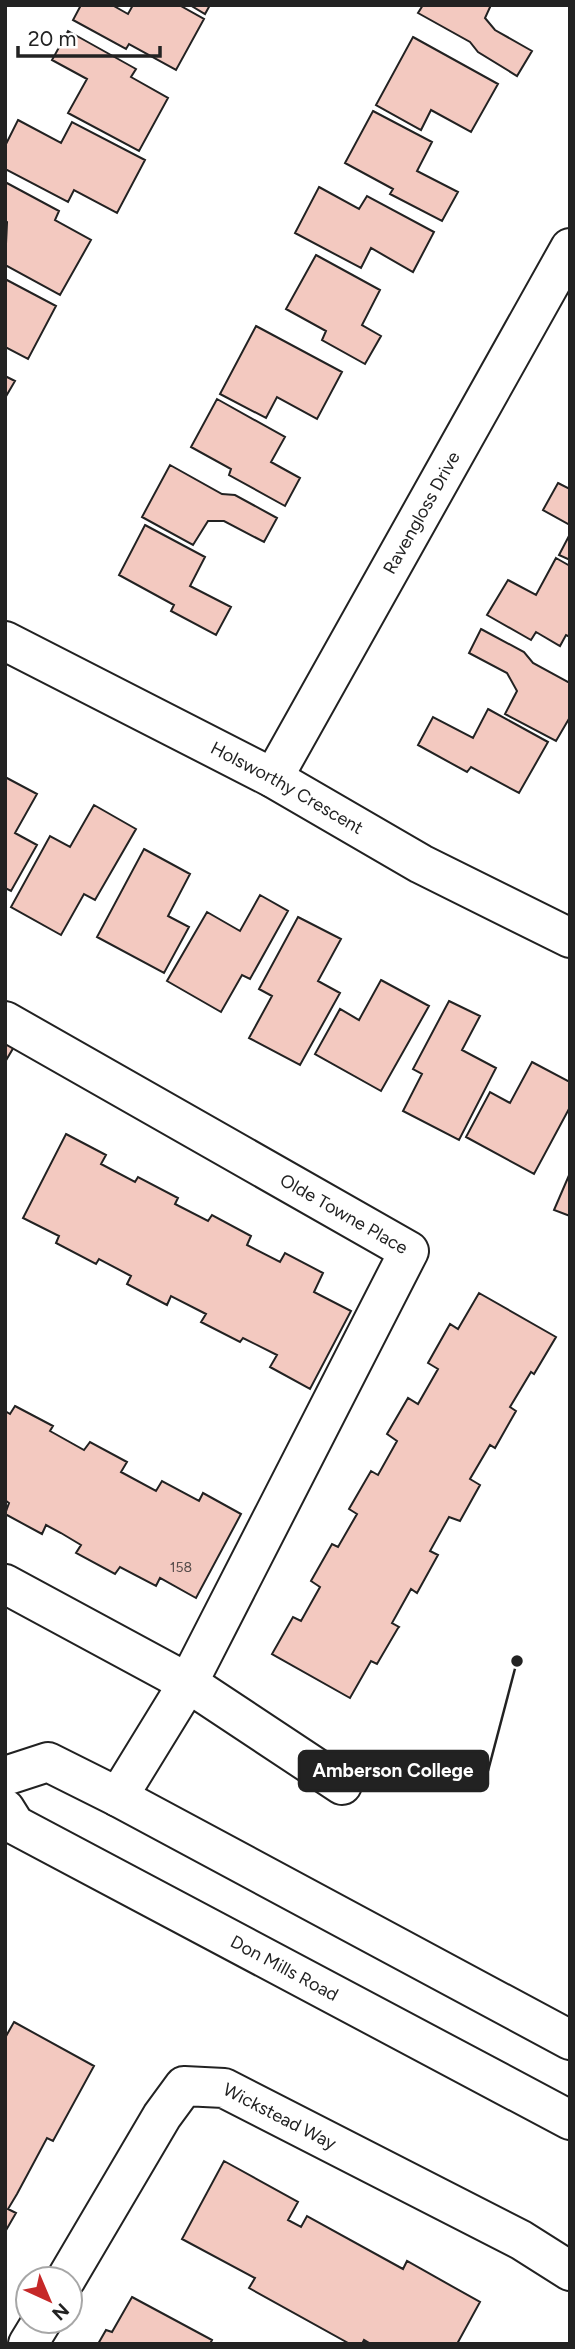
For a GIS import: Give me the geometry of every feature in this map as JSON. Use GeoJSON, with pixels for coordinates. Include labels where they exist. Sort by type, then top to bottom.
{"type":"FeatureCollection","features":[{"type":"Feature","properties":{"kind":"street","name":"Ravengloss Drive"},"geometry":{"type":"LineString","coordinates":[[273,778],[570,248]]}},
{"type":"Feature","properties":{"kind":"street","name":"Holsworthy Crescent"},"geometry":{"type":"LineString","coordinates":[[5,641],[273,778],[421,864],[570,938]]}},
{"type":"Feature","properties":{"kind":"street","name":"Olde Towne Place"},"geometry":{"type":"LineString","coordinates":[[5,1021],[409,1251],[188,1682],[118,1797]]}},
{"type":"Feature","properties":{"kind":"street"},"geometry":{"type":"LineString","coordinates":[[5,1584],[188,1682],[342,1785]]}},
{"type":"Feature","properties":{"kind":"street"},"geometry":{"type":"LineString","coordinates":[[5,1776],[48,1762],[570,2040]]}},
{"type":"Feature","properties":{"kind":"street","name":"Don Mills Road"},"geometry":{"type":"LineString","coordinates":[[5,1809],[15,1825],[27,1832],[570,2120]]}},
{"type":"Feature","properties":{"kind":"street","name":"Wickstead Way"},"geometry":{"type":"LineString","coordinates":[[74,2265],[162,2116],[184,2086],[224,2088],[521,2240],[570,2271]]}},
{"type":"Feature","properties":{"kind":"building"},"geometry":{"type":"Polygon","coordinates":[[[81,5],[112,5],[128,14],[133,5],[179,5],[204,19],[176,70],[129,44],[126,49],[73,20],[81,5]]]}},
{"type":"Feature","properties":{"kind":"building"},"geometry":{"type":"Polygon","coordinates":[[[190,5],[210,5],[205,14],[190,5]]]}},
{"type":"Feature","properties":{"kind":"building"},"geometry":{"type":"Polygon","coordinates":[[[423,5],[491,5],[485,18],[495,30],[532,51],[517,76],[478,52],[470,42],[418,13],[423,5]]]}},
{"type":"Feature","properties":{"kind":"building"},"geometry":{"type":"Polygon","coordinates":[[[68,31],[136,69],[131,77],[168,98],[139,151],[68,113],[87,79],[52,60],[68,31]]]}},
{"type":"Feature","properties":{"kind":"building"},"geometry":{"type":"Polygon","coordinates":[[[413,37],[498,84],[471,132],[431,110],[421,130],[376,105],[413,37]]]}},
{"type":"Feature","properties":{"kind":"building"},"geometry":{"type":"Polygon","coordinates":[[[373,111],[432,142],[417,171],[458,192],[442,221],[390,194],[393,189],[345,163],[373,111]]]}},
{"type":"Feature","properties":{"kind":"building"},"geometry":{"type":"Polygon","coordinates":[[[18,120],[61,143],[72,122],[145,160],[117,213],[74,190],[68,202],[5,169],[5,146],[18,120]]]}},
{"type":"Feature","properties":{"kind":"building"},"geometry":{"type":"Polygon","coordinates":[[[5,182],[59,211],[55,220],[91,240],[60,295],[5,265],[5,182]]]}},
{"type":"Feature","properties":{"kind":"building"},"geometry":{"type":"Polygon","coordinates":[[[319,187],[359,209],[367,196],[434,232],[413,272],[371,248],[361,268],[295,233],[319,187]]]}},
{"type":"Feature","properties":{"kind":"building"},"geometry":{"type":"Polygon","coordinates":[[[316,255],[380,290],[362,325],[381,336],[365,364],[322,340],[326,331],[286,309],[316,255]]]}},
{"type":"Feature","properties":{"kind":"building"},"geometry":{"type":"Polygon","coordinates":[[[5,279],[56,306],[28,359],[5,347],[5,279]]]}},
{"type":"Feature","properties":{"kind":"building"},"geometry":{"type":"Polygon","coordinates":[[[256,326],[342,372],[317,419],[277,397],[266,418],[220,394],[256,326]]]}},
{"type":"Feature","properties":{"kind":"building"},"geometry":{"type":"Polygon","coordinates":[[[5,376],[15,381],[5,398],[5,376]]]}},
{"type":"Feature","properties":{"kind":"building"},"geometry":{"type":"Polygon","coordinates":[[[217,399],[285,437],[271,462],[300,478],[285,506],[229,475],[231,469],[191,447],[217,399]]]}},
{"type":"Feature","properties":{"kind":"building"},"geometry":{"type":"Polygon","coordinates":[[[170,465],[222,494],[235,495],[277,518],[264,542],[224,521],[208,521],[193,545],[142,517],[170,465]]]}},
{"type":"Feature","properties":{"kind":"building"},"geometry":{"type":"Polygon","coordinates":[[[558,483],[570,489],[570,525],[543,510],[558,483]]]}},
{"type":"Feature","properties":{"kind":"building"},"geometry":{"type":"Polygon","coordinates":[[[145,525],[205,557],[190,586],[231,607],[216,635],[171,611],[174,605],[119,575],[145,525]]]}},
{"type":"Feature","properties":{"kind":"building"},"geometry":{"type":"Polygon","coordinates":[[[570,534],[570,560],[559,555],[570,534]]]}},
{"type":"Feature","properties":{"kind":"building"},"geometry":{"type":"Polygon","coordinates":[[[556,558],[570,566],[570,637],[566,635],[560,646],[536,632],[531,640],[487,615],[508,580],[536,595],[556,558]]]}},
{"type":"Feature","properties":{"kind":"building"},"geometry":{"type":"Polygon","coordinates":[[[481,629],[524,652],[533,663],[570,683],[570,717],[556,741],[505,714],[517,691],[507,673],[469,653],[481,629]]]}},
{"type":"Feature","properties":{"kind":"building"},"geometry":{"type":"Polygon","coordinates":[[[488,709],[548,742],[519,793],[471,767],[467,772],[418,745],[433,717],[473,738],[488,709]]]}},
{"type":"Feature","properties":{"kind":"building"},"geometry":{"type":"Polygon","coordinates":[[[5,777],[37,794],[15,833],[37,845],[11,891],[5,888],[5,777]]]}},
{"type":"Feature","properties":{"kind":"building"},"geometry":{"type":"Polygon","coordinates":[[[94,805],[136,829],[95,900],[84,894],[61,935],[11,907],[50,836],[70,847],[94,805]]]}},
{"type":"Feature","properties":{"kind":"building"},"geometry":{"type":"Polygon","coordinates":[[[144,849],[190,874],[168,916],[189,927],[164,973],[97,937],[144,849]]]}},
{"type":"Feature","properties":{"kind":"building"},"geometry":{"type":"Polygon","coordinates":[[[260,895],[288,911],[250,979],[242,975],[221,1012],[167,981],[207,912],[240,931],[260,895]]]}},
{"type":"Feature","properties":{"kind":"building"},"geometry":{"type":"Polygon","coordinates":[[[298,917],[341,939],[318,981],[340,993],[300,1065],[249,1038],[272,996],[259,989],[298,917]]]}},
{"type":"Feature","properties":{"kind":"building"},"geometry":{"type":"Polygon","coordinates":[[[381,980],[429,1006],[381,1091],[315,1054],[340,1009],[359,1020],[381,980]]]}},
{"type":"Feature","properties":{"kind":"building"},"geometry":{"type":"Polygon","coordinates":[[[449,1001],[480,1016],[462,1050],[496,1068],[459,1140],[403,1111],[422,1074],[413,1069],[449,1001]]]}},
{"type":"Feature","properties":{"kind":"building"},"geometry":{"type":"Polygon","coordinates":[[[5,1032],[18,1040],[5,1062],[5,1032]]]}},
{"type":"Feature","properties":{"kind":"building"},"geometry":{"type":"Polygon","coordinates":[[[532,1062],[570,1082],[570,1107],[534,1174],[466,1137],[490,1092],[510,1103],[532,1062]]]}},
{"type":"Feature","properties":{"kind":"building"},"geometry":{"type":"Polygon","coordinates":[[[66,1134],[106,1155],[101,1164],[135,1182],[138,1177],[178,1198],[175,1204],[208,1221],[212,1215],[251,1236],[247,1245],[280,1262],[285,1253],[323,1273],[314,1292],[351,1311],[310,1389],[270,1367],[277,1355],[243,1338],[240,1342],[201,1322],[206,1314],[171,1296],[167,1305],[127,1284],[131,1276],[99,1259],[96,1264],[56,1243],[59,1236],[23,1218],[66,1134]]]}},
{"type":"Feature","properties":{"kind":"building"},"geometry":{"type":"Polygon","coordinates":[[[570,1173],[570,1216],[554,1210],[570,1173]]]}},
{"type":"Feature","properties":{"kind":"building"},"geometry":{"type":"Polygon","coordinates":[[[479,1293],[556,1337],[510,1407],[516,1411],[495,1448],[490,1445],[470,1479],[480,1485],[460,1521],[449,1517],[430,1551],[438,1555],[417,1593],[411,1589],[392,1623],[399,1627],[377,1664],[371,1661],[350,1698],[272,1654],[293,1617],[301,1621],[320,1587],[311,1581],[332,1544],[338,1547],[357,1514],[349,1509],[371,1471],[378,1475],[397,1441],[387,1434],[408,1398],[418,1404],[438,1369],[428,1363],[450,1324],[458,1329],[479,1293]]]}},
{"type":"Feature","properties":{"kind":"building"},"geometry":{"type":"Polygon","coordinates":[[[15,1406],[53,1426],[50,1431],[84,1450],[90,1442],[127,1462],[121,1472],[156,1491],[162,1481],[199,1501],[203,1493],[241,1514],[196,1598],[160,1578],[156,1586],[120,1567],[115,1574],[76,1553],[81,1545],[61,1533],[46,1525],[42,1534],[5,1514],[9,1503],[5,1500],[5,1411],[10,1414],[15,1406]]]}},
{"type":"Feature","properties":{"kind":"building"},"geometry":{"type":"Polygon","coordinates":[[[14,2022],[94,2066],[53,2141],[47,2138],[8,2209],[16,2213],[5,2232],[5,2038],[14,2022]]]}},
{"type":"Feature","properties":{"kind":"building"},"geometry":{"type":"Polygon","coordinates":[[[224,2161],[298,2202],[288,2220],[301,2227],[307,2216],[403,2269],[407,2261],[480,2302],[457,2344],[371,2344],[364,2340],[362,2344],[350,2344],[249,2288],[255,2278],[182,2239],[224,2161]]]}},
{"type":"Feature","properties":{"kind":"building"},"geometry":{"type":"Polygon","coordinates":[[[132,2297],[212,2340],[210,2344],[98,2344],[106,2330],[112,2332],[132,2297]]]}},
{"type":"Feature","properties":{"kind":"place","name":"Amberson College"},"geometry":{"type":"Point","coordinates":[517,1661]}}]}
